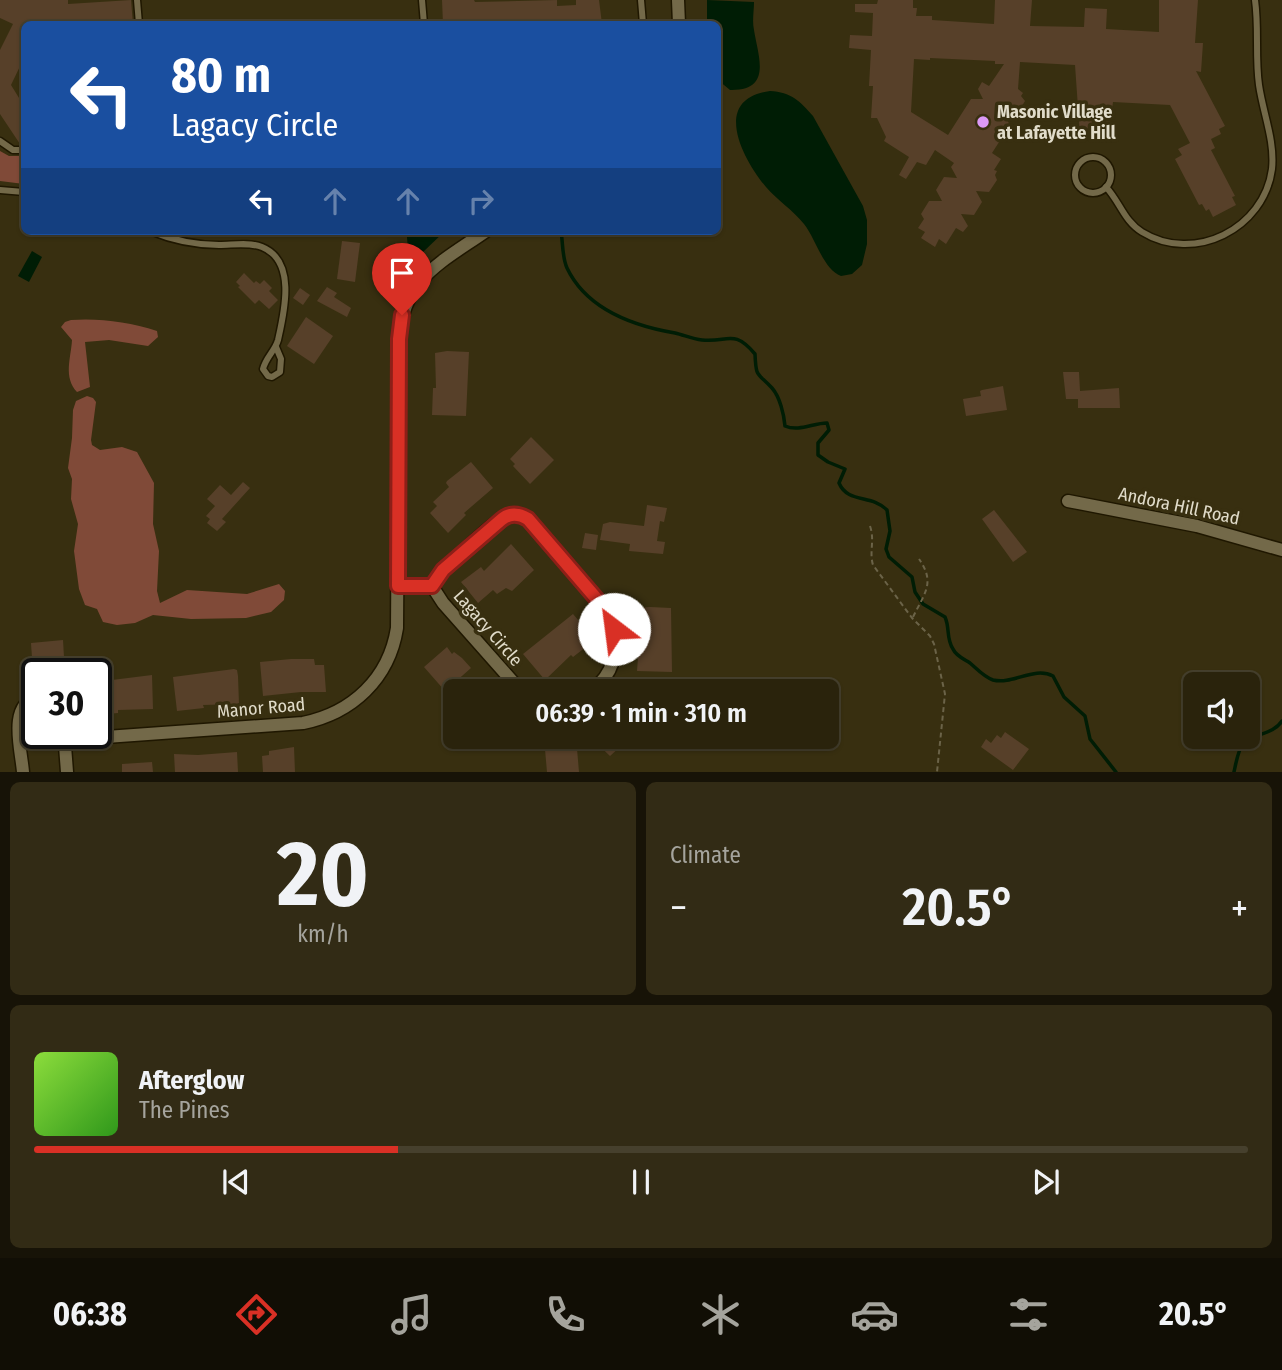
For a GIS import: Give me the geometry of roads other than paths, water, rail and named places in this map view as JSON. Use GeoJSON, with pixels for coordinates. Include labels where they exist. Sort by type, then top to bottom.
{"type":"FeatureCollection","features":[{"type":"Feature","properties":{"kind":"street"},"geometry":{"type":"LineString","coordinates":[[678,0],[679,21]]}},
{"type":"Feature","properties":{"kind":"street","name":"Manor Road"},"geometry":{"type":"LineString","coordinates":[[112,733],[292,724],[317,720],[340,711],[369,688],[388,660],[397,628],[399,339],[402,315],[409,296],[422,279],[481,235]]}},
{"type":"Feature","properties":{"kind":"street","name":"Andora Hill Road"},"geometry":{"type":"LineString","coordinates":[[1068,501],[1197,526],[1282,550]]}},
{"type":"Feature","properties":{"kind":"street","name":"Lagacy Circle"},"geometry":{"type":"LineString","coordinates":[[432,586],[443,570],[504,517],[518,514],[528,519],[601,604],[611,620],[616,638],[614,657],[602,679]]}},
{"type":"Feature","properties":{"kind":"street","name":"Lagacy Circle"},"geometry":{"type":"LineString","coordinates":[[398,586],[432,586]]}},
{"type":"Feature","properties":{"kind":"street","name":"Lagacy Circle"},"geometry":{"type":"LineString","coordinates":[[432,586],[443,603],[510,679]]}},
{"type":"Feature","properties":{"kind":"street"},"geometry":{"type":"LineString","coordinates":[[21,709],[21,742]]}},
{"type":"Feature","properties":{"kind":"street"},"geometry":{"type":"LineString","coordinates":[[21,749],[23,772]]}},
{"type":"Feature","properties":{"kind":"street"},"geometry":{"type":"LineString","coordinates":[[65,749],[67,772]]}},
{"type":"Feature","properties":{"kind":"lane"},"geometry":{"type":"LineString","coordinates":[[137,0],[139,21]]}},
{"type":"Feature","properties":{"kind":"lane"},"geometry":{"type":"LineString","coordinates":[[422,0],[424,21]]}},
{"type":"Feature","properties":{"kind":"lane"},"geometry":{"type":"LineString","coordinates":[[641,0],[643,21]]}},
{"type":"Feature","properties":{"kind":"lane"},"geometry":{"type":"LineString","coordinates":[[1106,187],[1122,214],[1136,229],[1156,239],[1178,244],[1214,240],[1235,229],[1253,213],[1266,190],[1272,156],[1259,85],[1255,0]]}},
{"type":"Feature","properties":{"kind":"lane"},"geometry":{"type":"LineString","coordinates":[[0,141],[13,150],[21,150]]}},
{"type":"Feature","properties":{"kind":"lane"},"geometry":{"type":"LineString","coordinates":[[1096,157],[1107,163],[1112,175],[1106,187],[1095,193],[1082,189],[1076,171],[1083,160],[1096,157]]}},
{"type":"Feature","properties":{"kind":"lane"},"geometry":{"type":"LineString","coordinates":[[0,190],[21,192]]}},
{"type":"Feature","properties":{"kind":"lane"},"geometry":{"type":"LineString","coordinates":[[162,235],[200,243],[260,246],[273,254],[282,268],[286,285],[276,347]]}},
{"type":"Feature","properties":{"kind":"waterway"},"geometry":{"type":"LineString","coordinates":[[561,235],[567,268],[576,283],[599,305],[613,314],[659,330],[698,339],[730,338],[741,341],[755,354],[758,374],[777,396],[785,426],[796,428],[827,423],[829,430],[818,443],[818,455],[845,469],[839,483],[848,494],[874,502],[887,510],[890,531],[886,549],[889,557],[912,577],[915,592],[923,604],[945,617],[951,645],[956,654],[993,680],[1008,680],[1038,673],[1053,676],[1064,697],[1085,716],[1090,739],[1116,772]]}},
{"type":"Feature","properties":{"kind":"waterway"},"geometry":{"type":"LineString","coordinates":[[1234,772],[1243,744],[1274,729],[1282,721]]}},
{"type":"Feature","properties":{"kind":"place","name":"Masonic Village at Lafayette Hill"},"geometry":{"type":"Point","coordinates":[983,122]}}]}
